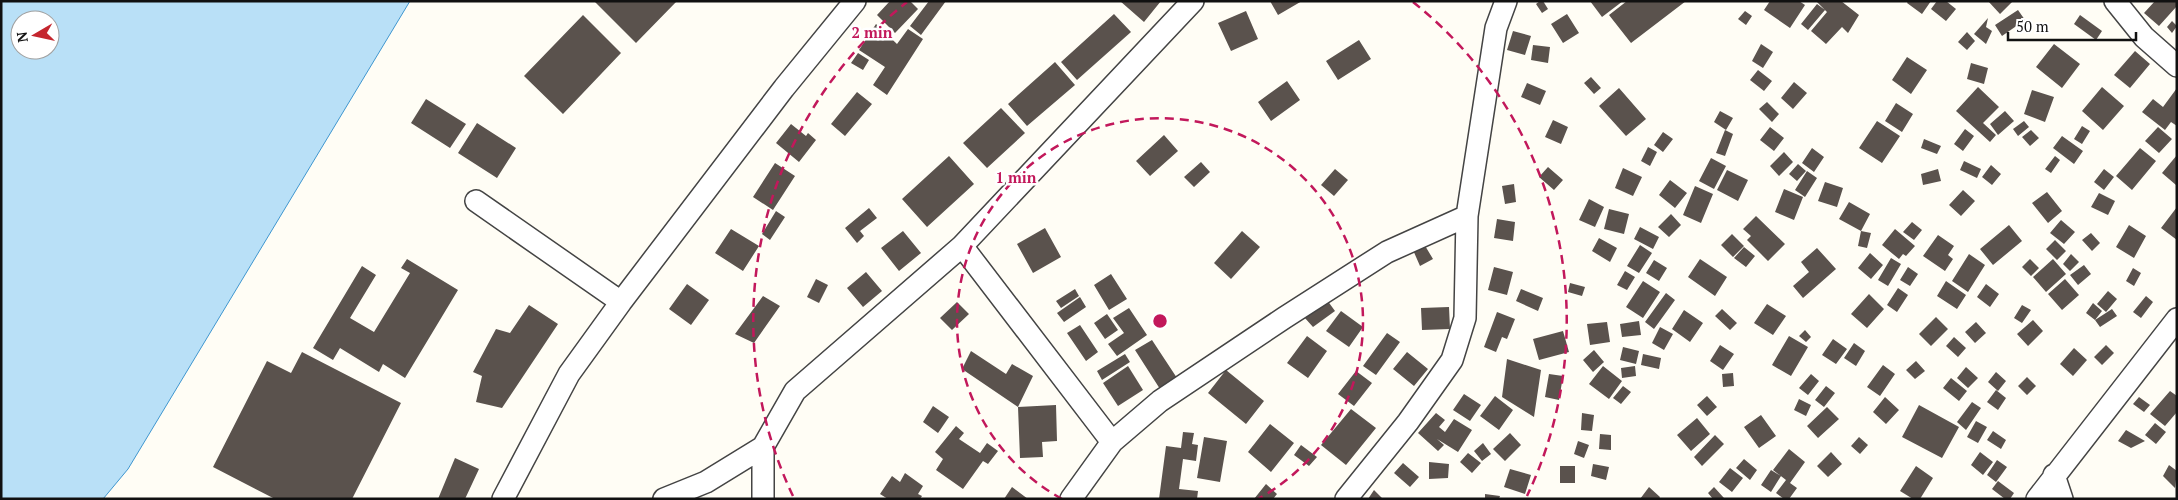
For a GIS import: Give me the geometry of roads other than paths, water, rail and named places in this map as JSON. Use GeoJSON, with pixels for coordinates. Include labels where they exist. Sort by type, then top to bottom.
{"type":"FeatureCollection","features":[{"type":"Feature","properties":{"kind":"street"},"geometry":{"type":"LineString","coordinates":[[502,499],[569,374],[621,302],[784,88],[855,1]]}},
{"type":"Feature","properties":{"kind":"street"},"geometry":{"type":"LineString","coordinates":[[664,499],[706,482],[763,447],[795,391],[962,246],[1193,1]]}},
{"type":"Feature","properties":{"kind":"street"},"geometry":{"type":"LineString","coordinates":[[1346,499],[1408,422],[1452,360],[1465,318],[1467,216],[1496,28],[1506,1]]}},
{"type":"Feature","properties":{"kind":"street"},"geometry":{"type":"LineString","coordinates":[[2115,1],[2144,37],[2177,66]]}},
{"type":"Feature","properties":{"kind":"street"},"geometry":{"type":"LineString","coordinates":[[476,201],[621,302]]}},
{"type":"Feature","properties":{"kind":"street"},"geometry":{"type":"LineString","coordinates":[[1071,499],[1112,442],[1160,401],[1388,252],[1467,216]]}},
{"type":"Feature","properties":{"kind":"street"},"geometry":{"type":"LineString","coordinates":[[962,246],[1112,442]]}},
{"type":"Feature","properties":{"kind":"street"},"geometry":{"type":"LineString","coordinates":[[2037,499],[2177,319]]}},
{"type":"Feature","properties":{"kind":"street"},"geometry":{"type":"LineString","coordinates":[[763,447],[763,499]]}},
{"type":"Feature","properties":{"kind":"street"},"geometry":{"type":"LineString","coordinates":[[2054,475],[2062,499]]}},
{"type":"Feature","properties":{"kind":"water"},"geometry":{"type":"Polygon","coordinates":[[[1,1],[410,1],[128,469],[103,499],[1,499],[1,1]]]}}]}
